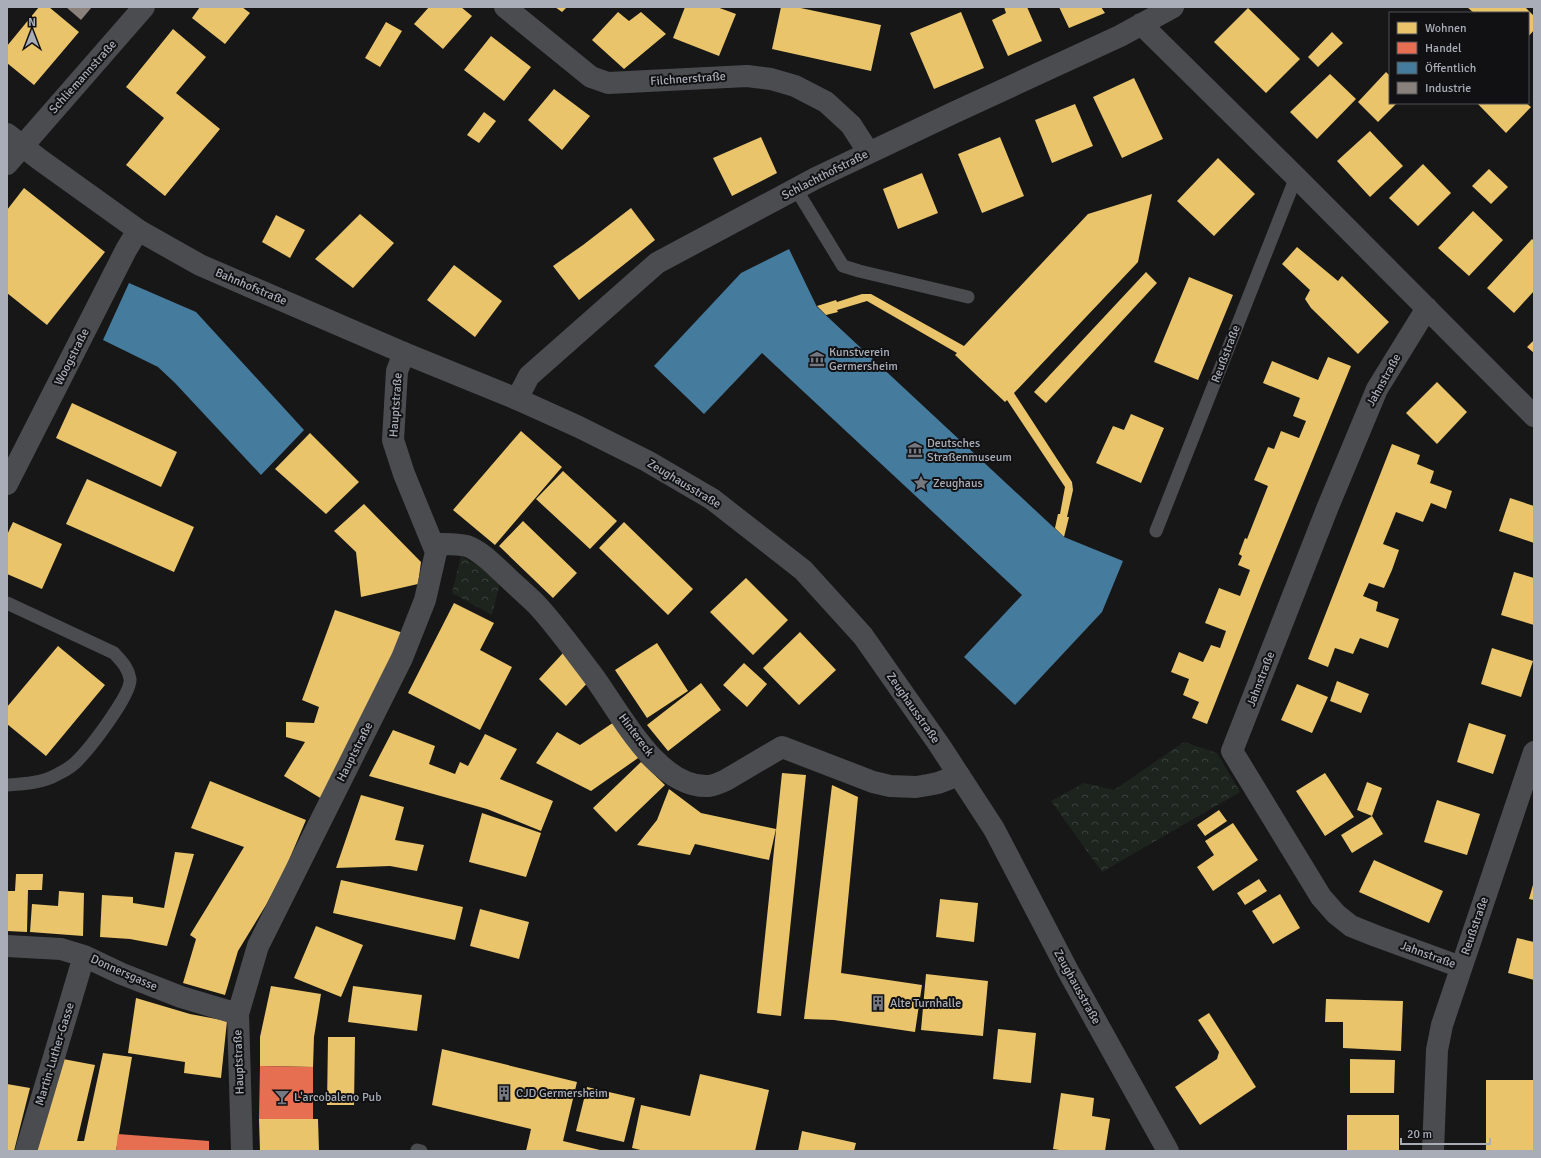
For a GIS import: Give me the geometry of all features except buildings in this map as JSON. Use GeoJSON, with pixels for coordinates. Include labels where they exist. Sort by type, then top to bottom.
{"type":"FeatureCollection","features":[{"type":"Feature","properties":{"kind":"street","name":"Schliemannstraße"},"geometry":{"type":"LineString","coordinates":[[7,164],[15,140],[144,7]]}},
{"type":"Feature","properties":{"kind":"street","name":"Filchnerstraße"},"geometry":{"type":"LineString","coordinates":[[505,7],[591,77],[608,83],[746,76],[771,79],[795,86],[826,102],[851,125],[869,153]]}},
{"type":"Feature","properties":{"kind":"street","name":"Schlachthofstraße"},"geometry":{"type":"LineString","coordinates":[[517,399],[529,376],[657,263],[796,189],[869,153],[1120,36],[1173,7]]}},
{"type":"Feature","properties":{"kind":"street"},"geometry":{"type":"LineString","coordinates":[[1140,24],[1296,177],[1534,416]]}},
{"type":"Feature","properties":{"kind":"street","name":"Bahnhofstraße"},"geometry":{"type":"LineString","coordinates":[[15,140],[138,230],[200,264],[404,353],[517,399]]}},
{"type":"Feature","properties":{"kind":"street","name":"Woogstraße"},"geometry":{"type":"LineString","coordinates":[[7,484],[123,256],[138,230]]}},
{"type":"Feature","properties":{"kind":"street","name":"Jahnstraße"},"geometry":{"type":"LineString","coordinates":[[1427,308],[1377,389],[1327,509],[1232,751],[1321,897],[1336,914],[1351,926],[1461,968]]}},
{"type":"Feature","properties":{"kind":"street","name":"Hauptstraße"},"geometry":{"type":"LineString","coordinates":[[242,1151],[238,1014],[258,946],[402,658],[425,600],[436,552],[404,474],[393,440],[397,371],[404,353]]}},
{"type":"Feature","properties":{"kind":"street","name":"Zeughausstraße"},"geometry":{"type":"LineString","coordinates":[[517,399],[647,461],[712,499],[803,570],[863,636],[959,774],[994,829],[1068,971],[1168,1151]]}},
{"type":"Feature","properties":{"kind":"street","name":"Hintereck"},"geometry":{"type":"LineString","coordinates":[[433,544],[456,544],[467,546],[478,552],[492,563],[536,605],[592,674],[643,748],[661,766],[685,781],[697,785],[708,786],[716,784],[726,780],[782,747],[873,782],[890,786],[916,787],[928,785],[938,783],[959,774]]}},
{"type":"Feature","properties":{"kind":"street","name":"Reußstraße"},"geometry":{"type":"LineString","coordinates":[[1433,1151],[1437,1050],[1442,1025],[1534,752]]}},
{"type":"Feature","properties":{"kind":"street","name":"Donnersgasse"},"geometry":{"type":"LineString","coordinates":[[7,946],[61,949],[84,956],[122,974],[181,998],[238,1014]]}},
{"type":"Feature","properties":{"kind":"street","name":"Martin-Luther-Gasse"},"geometry":{"type":"LineString","coordinates":[[26,1151],[84,956]]}},
{"type":"Feature","properties":{"kind":"lane","name":"Reußstraße"},"geometry":{"type":"LineString","coordinates":[[1156,531],[1296,177]]}},
{"type":"Feature","properties":{"kind":"lane"},"geometry":{"type":"LineString","coordinates":[[796,189],[843,266],[968,297]]}},
{"type":"Feature","properties":{"kind":"lane"},"geometry":{"type":"LineString","coordinates":[[7,603],[114,653],[126,666],[130,680],[119,708],[77,761],[56,775],[31,783],[7,785]]}},
{"type":"Feature","properties":{"kind":"green space"},"geometry":{"type":"Polygon","coordinates":[[[461,556],[501,579],[492,615],[452,593],[461,556]]]}},
{"type":"Feature","properties":{"kind":"green space"},"geometry":{"type":"Polygon","coordinates":[[[1184,742],[1217,753],[1240,792],[1102,872],[1051,801],[1084,783],[1114,790],[1184,742]]]}},
{"type":"Feature","properties":{"kind":"place","name":"Kunstverein Germersheim"},"geometry":{"type":"Point","coordinates":[817,359]}},
{"type":"Feature","properties":{"kind":"place","name":"Deutsches Straßenmuseum"},"geometry":{"type":"Point","coordinates":[915,450]}},
{"type":"Feature","properties":{"kind":"place","name":"Zeughaus"},"geometry":{"type":"Point","coordinates":[921,483]}},
{"type":"Feature","properties":{"kind":"place","name":"Alte Turnhalle"},"geometry":{"type":"Point","coordinates":[878,1003]}},
{"type":"Feature","properties":{"kind":"place","name":"CJD Germersheim"},"geometry":{"type":"Point","coordinates":[504,1093]}},
{"type":"Feature","properties":{"kind":"place","name":"L'arcobaleno Pub"},"geometry":{"type":"Point","coordinates":[282,1097]}}]}
